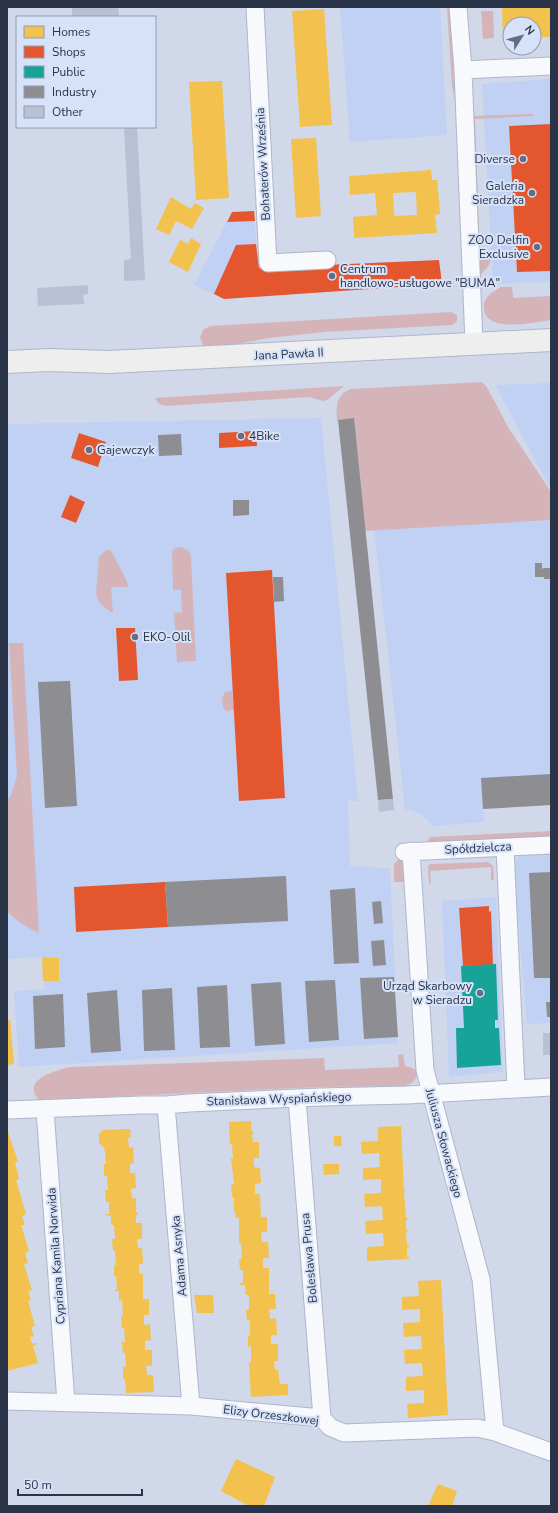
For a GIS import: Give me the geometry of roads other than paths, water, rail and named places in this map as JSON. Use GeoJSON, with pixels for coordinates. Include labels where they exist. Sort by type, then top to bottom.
{"type":"FeatureCollection","features":[{"type":"Feature","properties":{"kind":"main road","name":"Jana Pawła II"},"geometry":{"type":"LineString","coordinates":[[7,362],[49,360],[104,362],[551,340]]}},
{"type":"Feature","properties":{"kind":"main road","name":"Jana Pawła II"},"geometry":{"type":"LineString","coordinates":[[7,375],[61,370],[104,362]]}},
{"type":"Feature","properties":{"kind":"street","name":"Bohaterów Września"},"geometry":{"type":"LineString","coordinates":[[255,7],[268,263],[327,260]]}},
{"type":"Feature","properties":{"kind":"street"},"geometry":{"type":"LineString","coordinates":[[458,7],[463,70],[474,343]]}},
{"type":"Feature","properties":{"kind":"street"},"geometry":{"type":"LineString","coordinates":[[463,70],[551,66]]}},
{"type":"Feature","properties":{"kind":"street","name":"Spółdzielcza"},"geometry":{"type":"LineString","coordinates":[[408,852],[551,845]]}},
{"type":"Feature","properties":{"kind":"street"},"geometry":{"type":"LineString","coordinates":[[505,847],[516,1088]]}},
{"type":"Feature","properties":{"kind":"street","name":"Juliusza Słowackiego"},"geometry":{"type":"LineString","coordinates":[[408,852],[425,1070],[430,1094],[481,1279],[495,1432]]}},
{"type":"Feature","properties":{"kind":"street","name":"Stanisława Wyspiańskiego"},"geometry":{"type":"LineString","coordinates":[[7,1110],[142,1105],[166,1106],[189,1103],[430,1094],[551,1087]]}},
{"type":"Feature","properties":{"kind":"street","name":"Bolesława Prusa"},"geometry":{"type":"LineString","coordinates":[[297,1098],[322,1418]]}},
{"type":"Feature","properties":{"kind":"street","name":"Adama Asnyka"},"geometry":{"type":"LineString","coordinates":[[166,1106],[191,1406]]}},
{"type":"Feature","properties":{"kind":"street","name":"Cypriana Kamila Norwida"},"geometry":{"type":"LineString","coordinates":[[46,1109],[66,1403]]}},
{"type":"Feature","properties":{"kind":"street","name":"Elizy Orzeszkowej"},"geometry":{"type":"LineString","coordinates":[[7,1401],[191,1406],[322,1418],[330,1427],[344,1433],[477,1428],[495,1432],[551,1452]]}},
{"type":"Feature","properties":{"kind":"place","name":"Diverse"},"geometry":{"type":"Point","coordinates":[523,159]}},
{"type":"Feature","properties":{"kind":"place","name":"Galeria Sieradzka"},"geometry":{"type":"Point","coordinates":[532,193]}},
{"type":"Feature","properties":{"kind":"place","name":"ZOO Delfin Exclusive"},"geometry":{"type":"Point","coordinates":[537,247]}},
{"type":"Feature","properties":{"kind":"place","name":"Centrum handlowo-usługowe \"BUMA\""},"geometry":{"type":"Point","coordinates":[332,276]}},
{"type":"Feature","properties":{"kind":"place","name":"4Bike"},"geometry":{"type":"Point","coordinates":[241,436]}},
{"type":"Feature","properties":{"kind":"place","name":"Gajewczyk"},"geometry":{"type":"Point","coordinates":[89,450]}},
{"type":"Feature","properties":{"kind":"place","name":"EKO-Olil"},"geometry":{"type":"Point","coordinates":[135,637]}},
{"type":"Feature","properties":{"kind":"place","name":"Urząd Skarbowy w Sieradzu"},"geometry":{"type":"Point","coordinates":[480,993]}}]}
